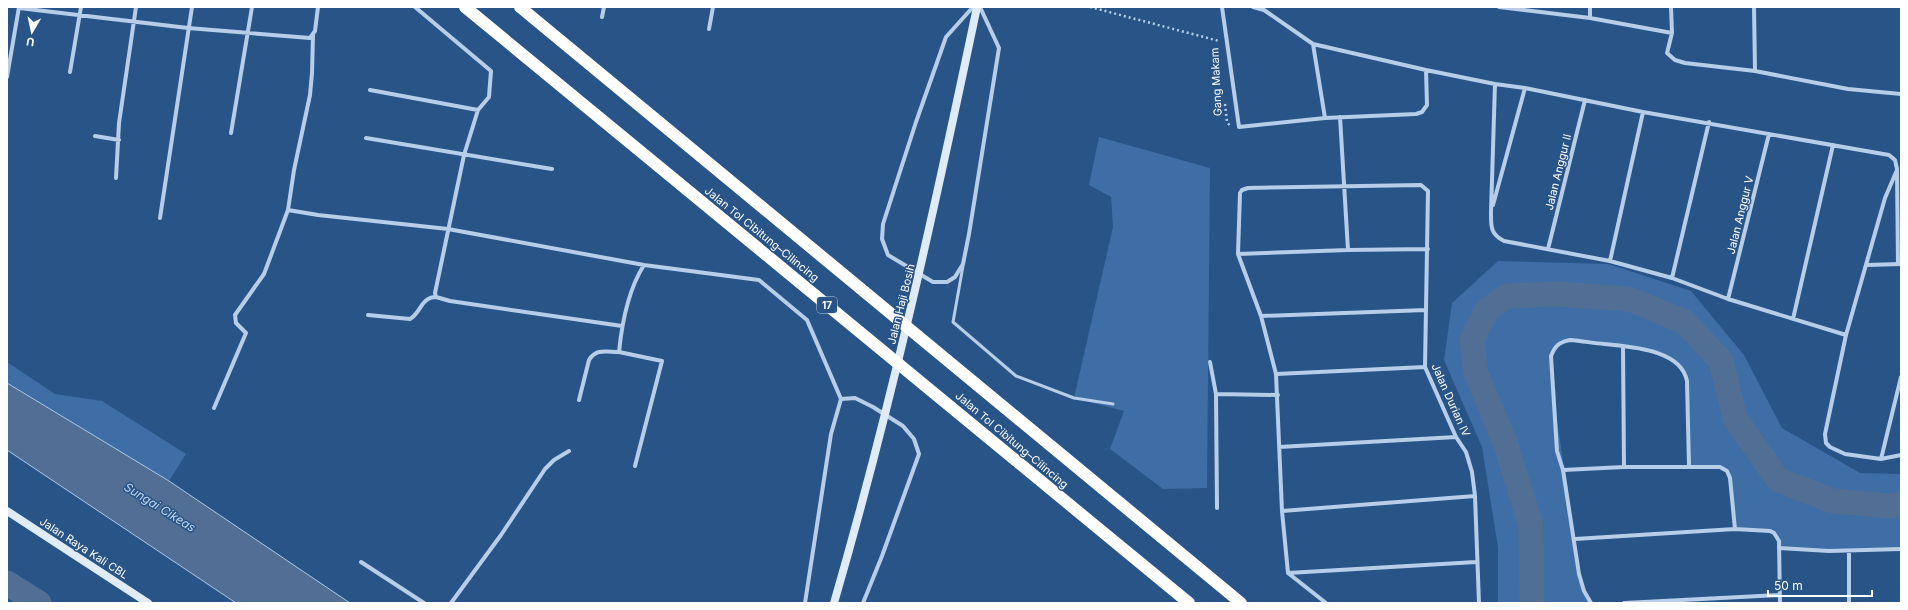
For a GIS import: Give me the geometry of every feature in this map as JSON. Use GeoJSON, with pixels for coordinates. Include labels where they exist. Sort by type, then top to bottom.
{"type":"FeatureCollection","features":[{"type":"Feature","properties":{"kind":"highway","name":"Jalan Tol Cibitung–Cilincing"},"geometry":{"type":"LineString","coordinates":[[466,7],[1190,603]]}},
{"type":"Feature","properties":{"kind":"highway","name":"Jalan Tol Cibitung–Cilincing"},"geometry":{"type":"LineString","coordinates":[[520,7],[1241,603]]}},
{"type":"Feature","properties":{"kind":"main road","name":"Jalan Haji Bosih"},"geometry":{"type":"LineString","coordinates":[[834,603],[852,544],[925,253],[977,7]]}},
{"type":"Feature","properties":{"kind":"main road","name":"Jalan Raya Kali CBL"},"geometry":{"type":"LineString","coordinates":[[7,511],[148,603]]}},
{"type":"Feature","properties":{"kind":"street"},"geometry":{"type":"LineString","coordinates":[[7,77],[19,7],[79,16],[249,34],[310,38],[313,35]]}},
{"type":"Feature","properties":{"kind":"street"},"geometry":{"type":"LineString","coordinates":[[70,72],[81,7]]}},
{"type":"Feature","properties":{"kind":"street"},"geometry":{"type":"LineString","coordinates":[[116,178],[119,123],[136,7]]}},
{"type":"Feature","properties":{"kind":"street"},"geometry":{"type":"LineString","coordinates":[[160,218],[192,7]]}},
{"type":"Feature","properties":{"kind":"street"},"geometry":{"type":"LineString","coordinates":[[230,133],[249,34],[252,7]]}},
{"type":"Feature","properties":{"kind":"street"},"geometry":{"type":"LineString","coordinates":[[214,408],[246,334],[236,323],[235,315],[264,274],[288,210],[294,170],[310,95],[313,35],[318,7]]}},
{"type":"Feature","properties":{"kind":"street"},"geometry":{"type":"LineString","coordinates":[[415,7],[491,71],[489,97],[478,110],[464,155],[435,293],[436,297]]}},
{"type":"Feature","properties":{"kind":"street"},"geometry":{"type":"LineString","coordinates":[[602,17],[604,7]]}},
{"type":"Feature","properties":{"kind":"street"},"geometry":{"type":"LineString","coordinates":[[709,29],[713,7]]}},
{"type":"Feature","properties":{"kind":"street"},"geometry":{"type":"LineString","coordinates":[[973,7],[946,37],[883,224],[882,239],[888,255],[933,282],[947,282],[955,277],[963,264],[999,48],[980,7]]}},
{"type":"Feature","properties":{"kind":"street"},"geometry":{"type":"LineString","coordinates":[[1222,7],[1238,127],[1326,118],[1410,114],[1422,112],[1427,105],[1426,70]]}},
{"type":"Feature","properties":{"kind":"street"},"geometry":{"type":"LineString","coordinates":[[1253,7],[1265,9],[1313,44],[1495,84],[1525,88],[1643,112],[1709,122],[1769,134],[1889,154],[1895,160],[1897,169],[1899,264],[1867,264]]}},
{"type":"Feature","properties":{"kind":"street"},"geometry":{"type":"LineString","coordinates":[[1499,7],[1522,8],[1672,32]]}},
{"type":"Feature","properties":{"kind":"street"},"geometry":{"type":"LineString","coordinates":[[1590,7],[1590,18]]}},
{"type":"Feature","properties":{"kind":"street"},"geometry":{"type":"LineString","coordinates":[[1671,7],[1672,32],[1667,53],[1675,60],[1685,63],[1755,71],[1848,89],[1901,94]]}},
{"type":"Feature","properties":{"kind":"street"},"geometry":{"type":"LineString","coordinates":[[1754,7],[1755,71]]}},
{"type":"Feature","properties":{"kind":"street"},"geometry":{"type":"LineString","coordinates":[[1313,44],[1326,118]]}},
{"type":"Feature","properties":{"kind":"street"},"geometry":{"type":"LineString","coordinates":[[1495,84],[1490,212],[1491,230],[1497,238],[1504,241],[1610,261],[1672,278],[1728,299],[1846,335]]}},
{"type":"Feature","properties":{"kind":"street"},"geometry":{"type":"LineString","coordinates":[[1490,212],[1525,88]]}},
{"type":"Feature","properties":{"kind":"street"},"geometry":{"type":"LineString","coordinates":[[370,90],[478,110]]}},
{"type":"Feature","properties":{"kind":"street","name":"Jalan Anggur II"},"geometry":{"type":"LineString","coordinates":[[1548,249],[1585,100]]}},
{"type":"Feature","properties":{"kind":"street"},"geometry":{"type":"LineString","coordinates":[[1610,261],[1643,112]]}},
{"type":"Feature","properties":{"kind":"street"},"geometry":{"type":"LineString","coordinates":[[1340,117],[1348,250]]}},
{"type":"Feature","properties":{"kind":"street"},"geometry":{"type":"LineString","coordinates":[[1672,278],[1709,122]]}},
{"type":"Feature","properties":{"kind":"street","name":"Jalan Anggur V"},"geometry":{"type":"LineString","coordinates":[[1728,299],[1769,134]]}},
{"type":"Feature","properties":{"kind":"street"},"geometry":{"type":"LineString","coordinates":[[95,136],[119,140]]}},
{"type":"Feature","properties":{"kind":"street"},"geometry":{"type":"LineString","coordinates":[[366,138],[552,169]]}},
{"type":"Feature","properties":{"kind":"street"},"geometry":{"type":"LineString","coordinates":[[1793,319],[1833,145]]}},
{"type":"Feature","properties":{"kind":"street"},"geometry":{"type":"LineString","coordinates":[[1897,169],[1885,198],[1846,335],[1825,439],[1826,443],[1836,451],[1881,459],[1901,455]]}},
{"type":"Feature","properties":{"kind":"street","name":"Jalan Durian IV"},"geometry":{"type":"LineString","coordinates":[[1344,187],[1421,185],[1428,191],[1425,367],[1456,437],[1466,452],[1472,472],[1479,603]]}},
{"type":"Feature","properties":{"kind":"street"},"geometry":{"type":"LineString","coordinates":[[1326,603],[1288,573],[1282,511],[1276,374],[1260,316],[1238,254],[1239,198],[1242,190],[1248,188],[1344,187]]}},
{"type":"Feature","properties":{"kind":"street"},"geometry":{"type":"LineString","coordinates":[[288,210],[318,215],[448,228],[644,264],[759,280],[807,320],[841,399],[831,434],[805,603]]}},
{"type":"Feature","properties":{"kind":"street"},"geometry":{"type":"LineString","coordinates":[[1238,254],[1428,249]]}},
{"type":"Feature","properties":{"kind":"street"},"geometry":{"type":"LineString","coordinates":[[619,352],[622,326],[635,279],[644,264]]}},
{"type":"Feature","properties":{"kind":"street"},"geometry":{"type":"LineString","coordinates":[[368,315],[410,319],[415,316],[422,303],[431,297],[436,297],[450,301],[622,326]]}},
{"type":"Feature","properties":{"kind":"street"},"geometry":{"type":"LineString","coordinates":[[1260,316],[1426,310]]}},
{"type":"Feature","properties":{"kind":"street"},"geometry":{"type":"LineString","coordinates":[[1591,603],[1584,591],[1579,574],[1575,539],[1563,470],[1557,451],[1551,356],[1554,348],[1563,341],[1570,340],[1623,346],[1656,353],[1670,359],[1681,367],[1686,374],[1689,466]]}},
{"type":"Feature","properties":{"kind":"street"},"geometry":{"type":"LineString","coordinates":[[1623,346],[1624,467]]}},
{"type":"Feature","properties":{"kind":"street"},"geometry":{"type":"LineString","coordinates":[[579,400],[589,360],[593,354],[597,352],[619,352],[662,360],[635,466]]}},
{"type":"Feature","properties":{"kind":"street"},"geometry":{"type":"LineString","coordinates":[[1210,362],[1216,394],[1217,508]]}},
{"type":"Feature","properties":{"kind":"street"},"geometry":{"type":"LineString","coordinates":[[1276,374],[1425,367]]}},
{"type":"Feature","properties":{"kind":"street"},"geometry":{"type":"LineString","coordinates":[[1881,459],[1901,378]]}},
{"type":"Feature","properties":{"kind":"street"},"geometry":{"type":"LineString","coordinates":[[1216,394],[1278,395]]}},
{"type":"Feature","properties":{"kind":"street"},"geometry":{"type":"LineString","coordinates":[[841,399],[855,398],[873,406],[903,426],[914,439],[919,454],[882,556],[863,603]]}},
{"type":"Feature","properties":{"kind":"street"},"geometry":{"type":"LineString","coordinates":[[1279,447],[1456,437]]}},
{"type":"Feature","properties":{"kind":"street"},"geometry":{"type":"LineString","coordinates":[[451,603],[501,535],[545,469],[554,460],[569,451]]}},
{"type":"Feature","properties":{"kind":"street"},"geometry":{"type":"LineString","coordinates":[[1563,470],[1624,467],[1717,466],[1727,471],[1730,478],[1735,529]]}},
{"type":"Feature","properties":{"kind":"street"},"geometry":{"type":"LineString","coordinates":[[1282,511],[1474,496]]}},
{"type":"Feature","properties":{"kind":"street"},"geometry":{"type":"LineString","coordinates":[[1575,539],[1735,529],[1770,531],[1778,537],[1780,603]]}},
{"type":"Feature","properties":{"kind":"street"},"geometry":{"type":"LineString","coordinates":[[1779,548],[1849,551],[1901,549]]}},
{"type":"Feature","properties":{"kind":"street"},"geometry":{"type":"LineString","coordinates":[[1849,551],[1849,603]]}},
{"type":"Feature","properties":{"kind":"street"},"geometry":{"type":"LineString","coordinates":[[361,562],[424,603]]}},
{"type":"Feature","properties":{"kind":"street"},"geometry":{"type":"LineString","coordinates":[[1288,573],[1476,562]]}},
{"type":"Feature","properties":{"kind":"street"},"geometry":{"type":"LineString","coordinates":[[1624,603],[1779,595]]}},
{"type":"Feature","properties":{"kind":"lane"},"geometry":{"type":"LineString","coordinates":[[963,264],[953,322],[1016,376],[1074,398],[1113,404]]}},
{"type":"Feature","properties":{"kind":"path","name":"Gang Makam"},"geometry":{"type":"LineString","coordinates":[[1090,7],[1222,41]]}},
{"type":"Feature","properties":{"kind":"path","name":"Gang Makam"},"geometry":{"type":"LineString","coordinates":[[1225,97],[1227,122],[1229,126],[1238,127]]}},
{"type":"Feature","properties":{"kind":"shaded area"},"geometry":{"type":"Polygon","coordinates":[[[1099,137],[1210,168],[1207,488],[1163,489],[1110,449],[1124,411],[1074,398],[1113,227],[1111,197],[1089,185],[1099,137]]]}},
{"type":"Feature","properties":{"kind":"shaded area"},"geometry":{"type":"Polygon","coordinates":[[[1498,261],[1608,264],[1691,291],[1744,355],[1782,428],[1860,473],[1901,474],[1901,549],[1849,551],[1779,548],[1774,533],[1735,529],[1730,478],[1724,469],[1689,466],[1686,374],[1676,364],[1663,356],[1647,350],[1612,344],[1563,341],[1551,356],[1552,384],[1579,574],[1591,603],[1498,603],[1498,547],[1482,447],[1444,360],[1452,303],[1498,261]]]}},
{"type":"Feature","properties":{"kind":"shaded area"},"geometry":{"type":"Polygon","coordinates":[[[7,362],[55,394],[102,401],[186,454],[169,481],[7,383],[7,362]]]}},
{"type":"Feature","properties":{"kind":"water","name":"Sungai Cikeas"},"geometry":{"type":"Polygon","coordinates":[[[7,383],[169,481],[350,603],[236,603],[7,450],[7,383]]]}},
{"type":"Feature","properties":{"kind":"waterway"},"geometry":{"type":"LineString","coordinates":[[1532,603],[1531,526],[1506,445],[1476,373],[1472,339],[1487,310],[1506,296],[1556,294],[1629,299],[1685,322],[1721,361],[1735,418],[1778,480],[1833,501],[1891,506],[1901,504]]}},
{"type":"Feature","properties":{"kind":"waterway"},"geometry":{"type":"LineString","coordinates":[[7,583],[39,603]]}}]}
